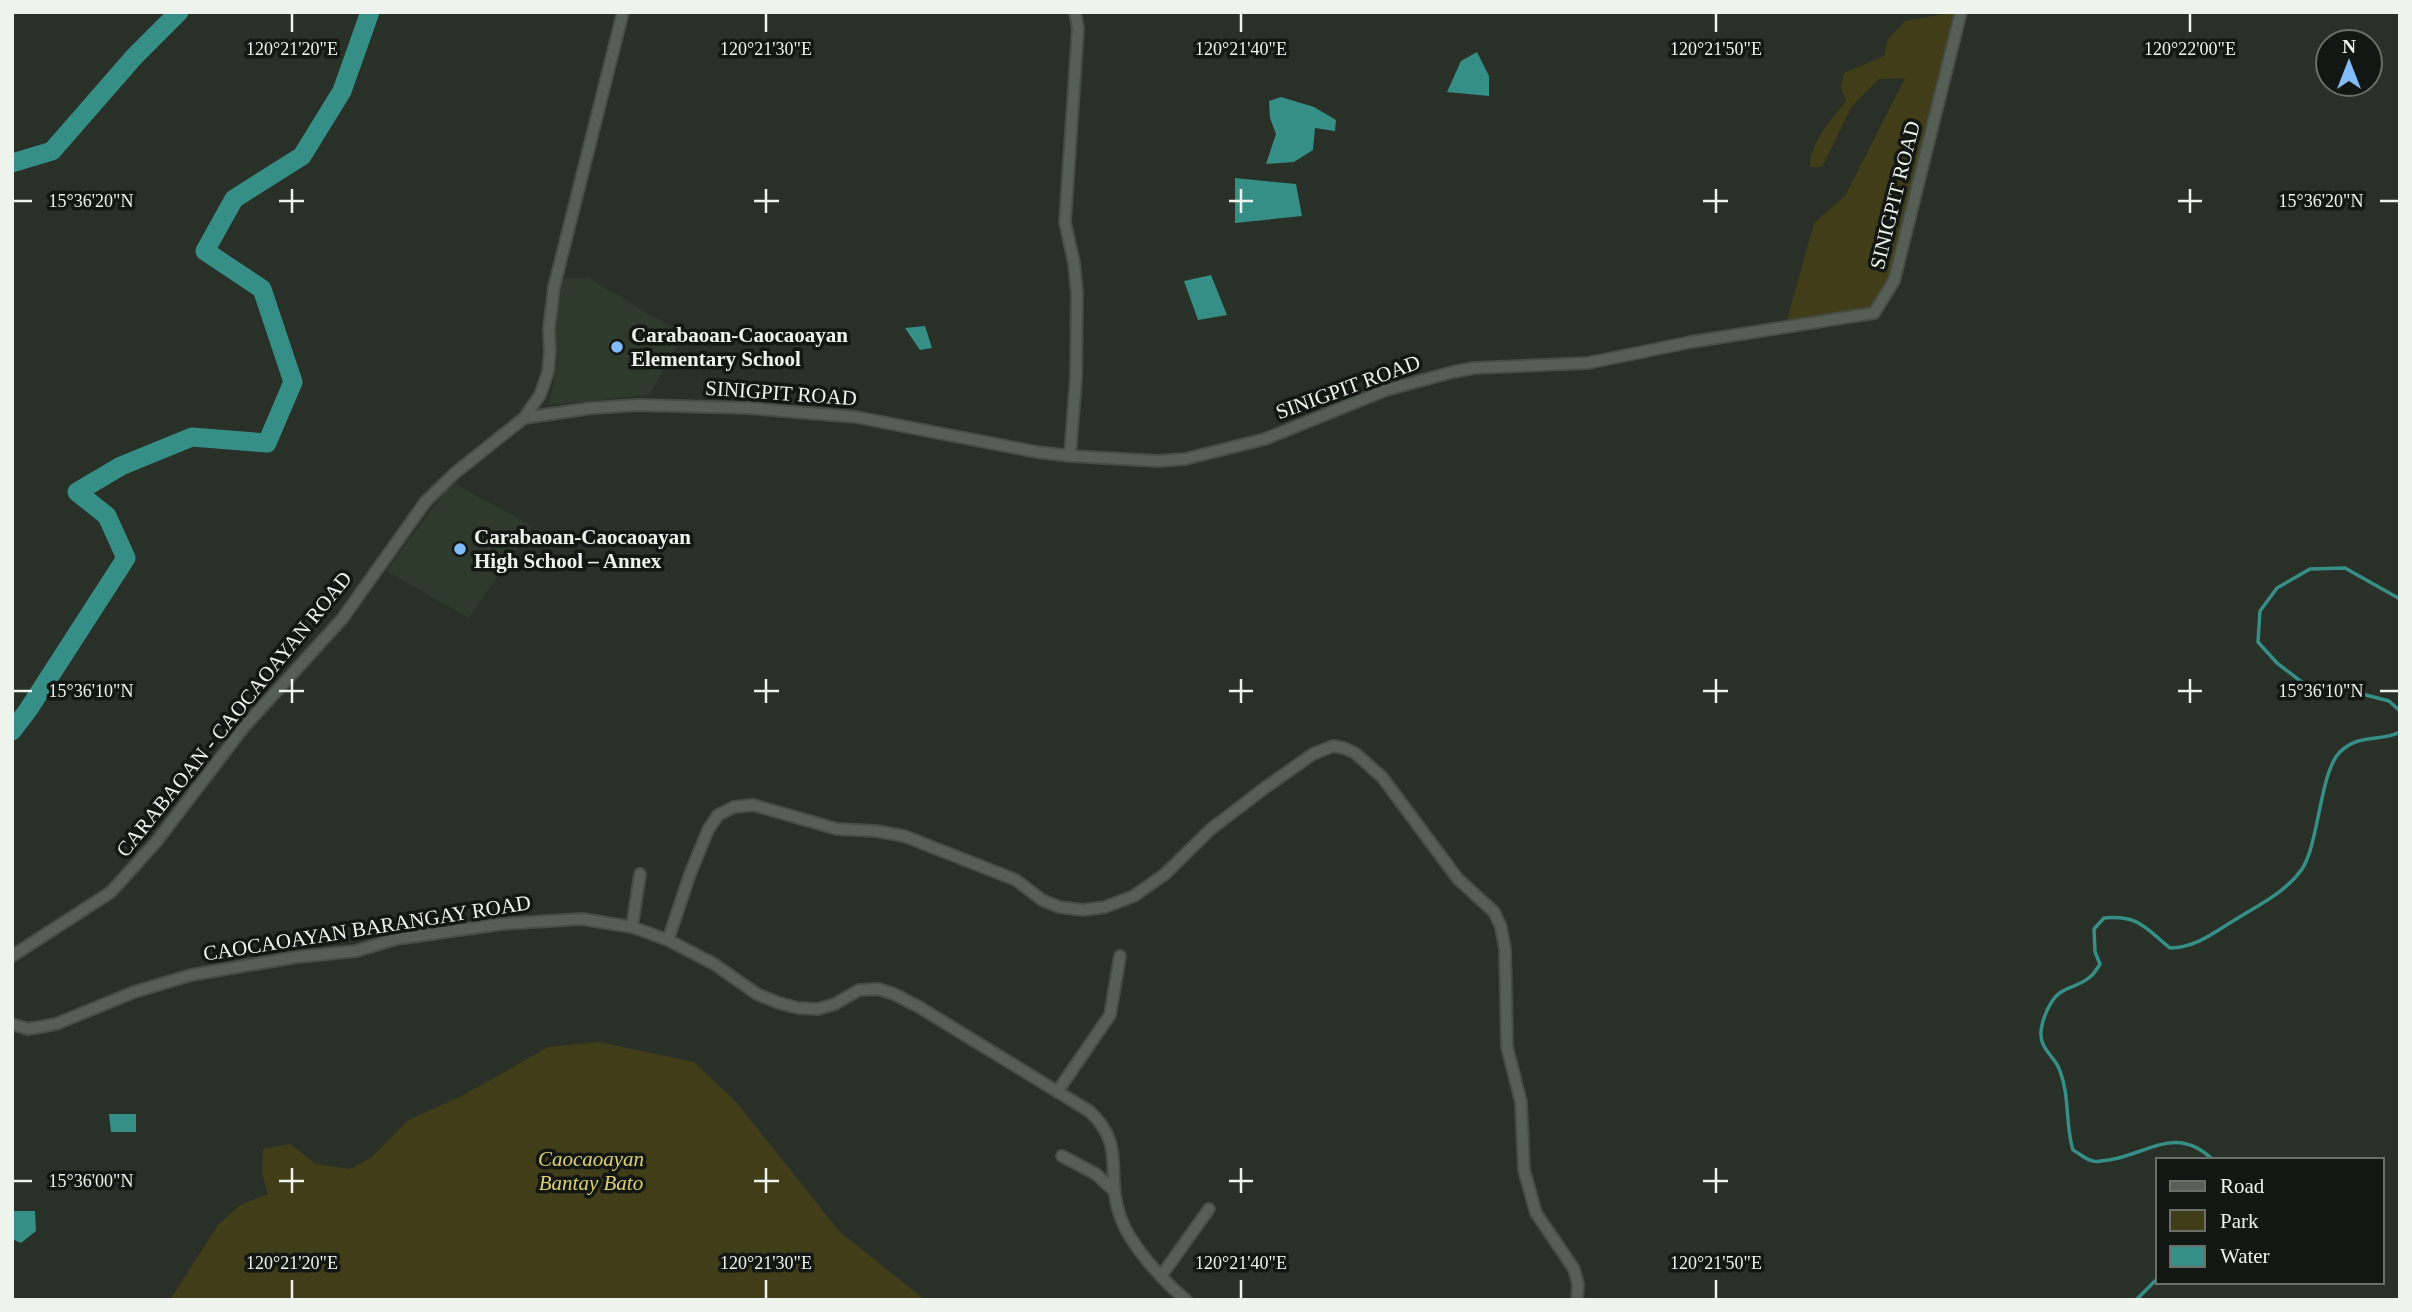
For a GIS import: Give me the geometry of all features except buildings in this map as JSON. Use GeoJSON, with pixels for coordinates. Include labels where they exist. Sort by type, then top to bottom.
{"type":"FeatureCollection","features":[{"type":"Feature","properties":{"kind":"street","name":"CARABAOAN - CAOCAOAYAN ROAD"},"geometry":{"type":"LineString","coordinates":[[12,956],[111,892],[156,842],[244,727],[342,619],[426,501],[455,472],[524,418],[540,396],[548,372],[549,319],[554,287],[622,12]]}},
{"type":"Feature","properties":{"kind":"street"},"geometry":{"type":"LineString","coordinates":[[1070,456],[1076,378],[1077,293],[1074,262],[1065,222],[1078,28],[1075,12]]}},
{"type":"Feature","properties":{"kind":"street","name":"SINIGPIT ROAD"},"geometry":{"type":"LineString","coordinates":[[524,418],[592,408],[638,405],[748,408],[856,417],[1070,456],[1158,461],[1185,459],[1265,439],[1386,390],[1454,372],[1474,368],[1588,363],[1691,342],[1874,313],[1894,281],[1961,12]]}},
{"type":"Feature","properties":{"kind":"street"},"geometry":{"type":"LineString","coordinates":[[668,940],[708,830],[718,815],[734,807],[752,805],[838,829],[904,836],[1016,880],[1042,900],[1059,908],[1083,910],[1105,907],[1134,896],[1165,874],[1211,829],[1275,780],[1325,748],[1344,748],[1362,759],[1382,777],[1445,862],[1498,919],[1506,960],[1507,1047],[1521,1102],[1524,1170],[1536,1213],[1574,1269],[1578,1284],[1577,1300]]}},
{"type":"Feature","properties":{"kind":"street"},"geometry":{"type":"LineString","coordinates":[[632,927],[640,874]]}},
{"type":"Feature","properties":{"kind":"street","name":"CAOCAOAYAN BARANGAY ROAD"},"geometry":{"type":"LineString","coordinates":[[12,1024],[28,1029],[40,1028],[134,992],[191,975],[297,957],[356,951],[396,939],[541,921],[582,919],[632,927],[668,940],[714,964],[757,994],[798,1008],[818,1009],[835,1004],[859,990],[878,989],[894,994],[1088,1111],[1103,1124],[1114,1155],[1114,1191],[1120,1217],[1134,1242],[1161,1276],[1186,1300]]}},
{"type":"Feature","properties":{"kind":"street"},"geometry":{"type":"LineString","coordinates":[[1057,1092],[1110,1015],[1120,956]]}},
{"type":"Feature","properties":{"kind":"street"},"geometry":{"type":"LineString","coordinates":[[1062,1156],[1096,1174],[1114,1191]]}},
{"type":"Feature","properties":{"kind":"street"},"geometry":{"type":"LineString","coordinates":[[1161,1276],[1209,1209]]}},
{"type":"Feature","properties":{"kind":"shaded area","name":"Carabaoan-Caocaoayan Elementary School"},"geometry":{"type":"Polygon","coordinates":[[[563,278],[589,278],[684,335],[649,395],[549,405],[558,360],[555,324],[563,278]]]}},
{"type":"Feature","properties":{"kind":"shaded area","name":"Carabaoan-Caocaoayan High School – Annex"},"geometry":{"type":"Polygon","coordinates":[[[452,482],[532,526],[469,618],[386,571],[452,482]]]}},
{"type":"Feature","properties":{"kind":"green space"},"geometry":{"type":"Polygon","coordinates":[[[1957,12],[1892,280],[1871,311],[1786,324],[1814,223],[1845,196],[1905,78],[1879,79],[1852,106],[1822,167],[1810,167],[1817,140],[1846,101],[1841,87],[1844,73],[1884,56],[1888,40],[1905,21],[1957,12]]]}},
{"type":"Feature","properties":{"kind":"green space","name":"Caocaoayan Bantay Bato"},"geometry":{"type":"Polygon","coordinates":[[[599,1042],[694,1062],[737,1103],[839,1231],[925,1300],[170,1300],[218,1225],[240,1205],[268,1194],[262,1173],[263,1149],[290,1144],[316,1164],[350,1169],[372,1157],[408,1120],[462,1096],[548,1047],[599,1042]]]}},
{"type":"Feature","properties":{"kind":"water"},"geometry":{"type":"Polygon","coordinates":[[[1477,52],[1489,76],[1489,96],[1447,92],[1461,61],[1477,52]]]}},
{"type":"Feature","properties":{"kind":"water"},"geometry":{"type":"Polygon","coordinates":[[[1281,97],[1314,107],[1336,120],[1335,131],[1315,128],[1313,150],[1294,162],[1266,164],[1276,134],[1270,118],[1269,101],[1281,97]]]}},
{"type":"Feature","properties":{"kind":"water"},"geometry":{"type":"Polygon","coordinates":[[[1235,178],[1296,184],[1302,216],[1235,223],[1235,178]]]}},
{"type":"Feature","properties":{"kind":"water"},"geometry":{"type":"Polygon","coordinates":[[[1211,275],[1227,315],[1198,320],[1184,281],[1211,275]]]}},
{"type":"Feature","properties":{"kind":"water"},"geometry":{"type":"Polygon","coordinates":[[[925,326],[932,348],[920,350],[905,328],[925,326]]]}},
{"type":"Feature","properties":{"kind":"water"},"geometry":{"type":"Polygon","coordinates":[[[109,1114],[136,1114],[136,1132],[111,1132],[109,1114]]]}},
{"type":"Feature","properties":{"kind":"water"},"geometry":{"type":"Polygon","coordinates":[[[12,1211],[35,1211],[36,1231],[21,1243],[12,1239],[12,1211]]]}},
{"type":"Feature","properties":{"kind":"waterway"},"geometry":{"type":"LineString","coordinates":[[12,163],[52,151],[134,57],[179,12]]}},
{"type":"Feature","properties":{"kind":"waterway"},"geometry":{"type":"LineString","coordinates":[[12,731],[126,558],[107,516],[77,492],[121,466],[192,437],[267,443],[293,382],[262,289],[205,251],[234,199],[302,156],[342,91],[370,12]]}},
{"type":"Feature","properties":{"kind":"waterway"},"geometry":{"type":"LineString","coordinates":[[2400,599],[2345,568],[2310,569],[2277,588],[2260,611],[2258,642],[2277,663],[2307,686],[2343,689],[2389,701],[2400,711]]}},
{"type":"Feature","properties":{"kind":"waterway"},"geometry":{"type":"LineString","coordinates":[[2211,1158],[2200,1149],[2174,1143],[2099,1162],[2073,1150],[2063,1081],[2058,1066],[2041,1039],[2046,1014],[2055,997],[2085,981],[2099,966],[2094,929],[2104,918],[2134,921],[2170,948],[2180,947],[2206,938],[2281,891],[2296,877],[2308,858],[2333,761],[2340,752],[2355,742],[2400,732]]}},
{"type":"Feature","properties":{"kind":"waterway"},"geometry":{"type":"LineString","coordinates":[[2136,1300],[2156,1280]]}},
{"type":"Feature","properties":{"kind":"place","name":"Carabaoan-Caocaoayan Elementary School"},"geometry":{"type":"Point","coordinates":[617,347]}},
{"type":"Feature","properties":{"kind":"place","name":"Carabaoan-Caocaoayan High School – Annex"},"geometry":{"type":"Point","coordinates":[460,549]}}]}
